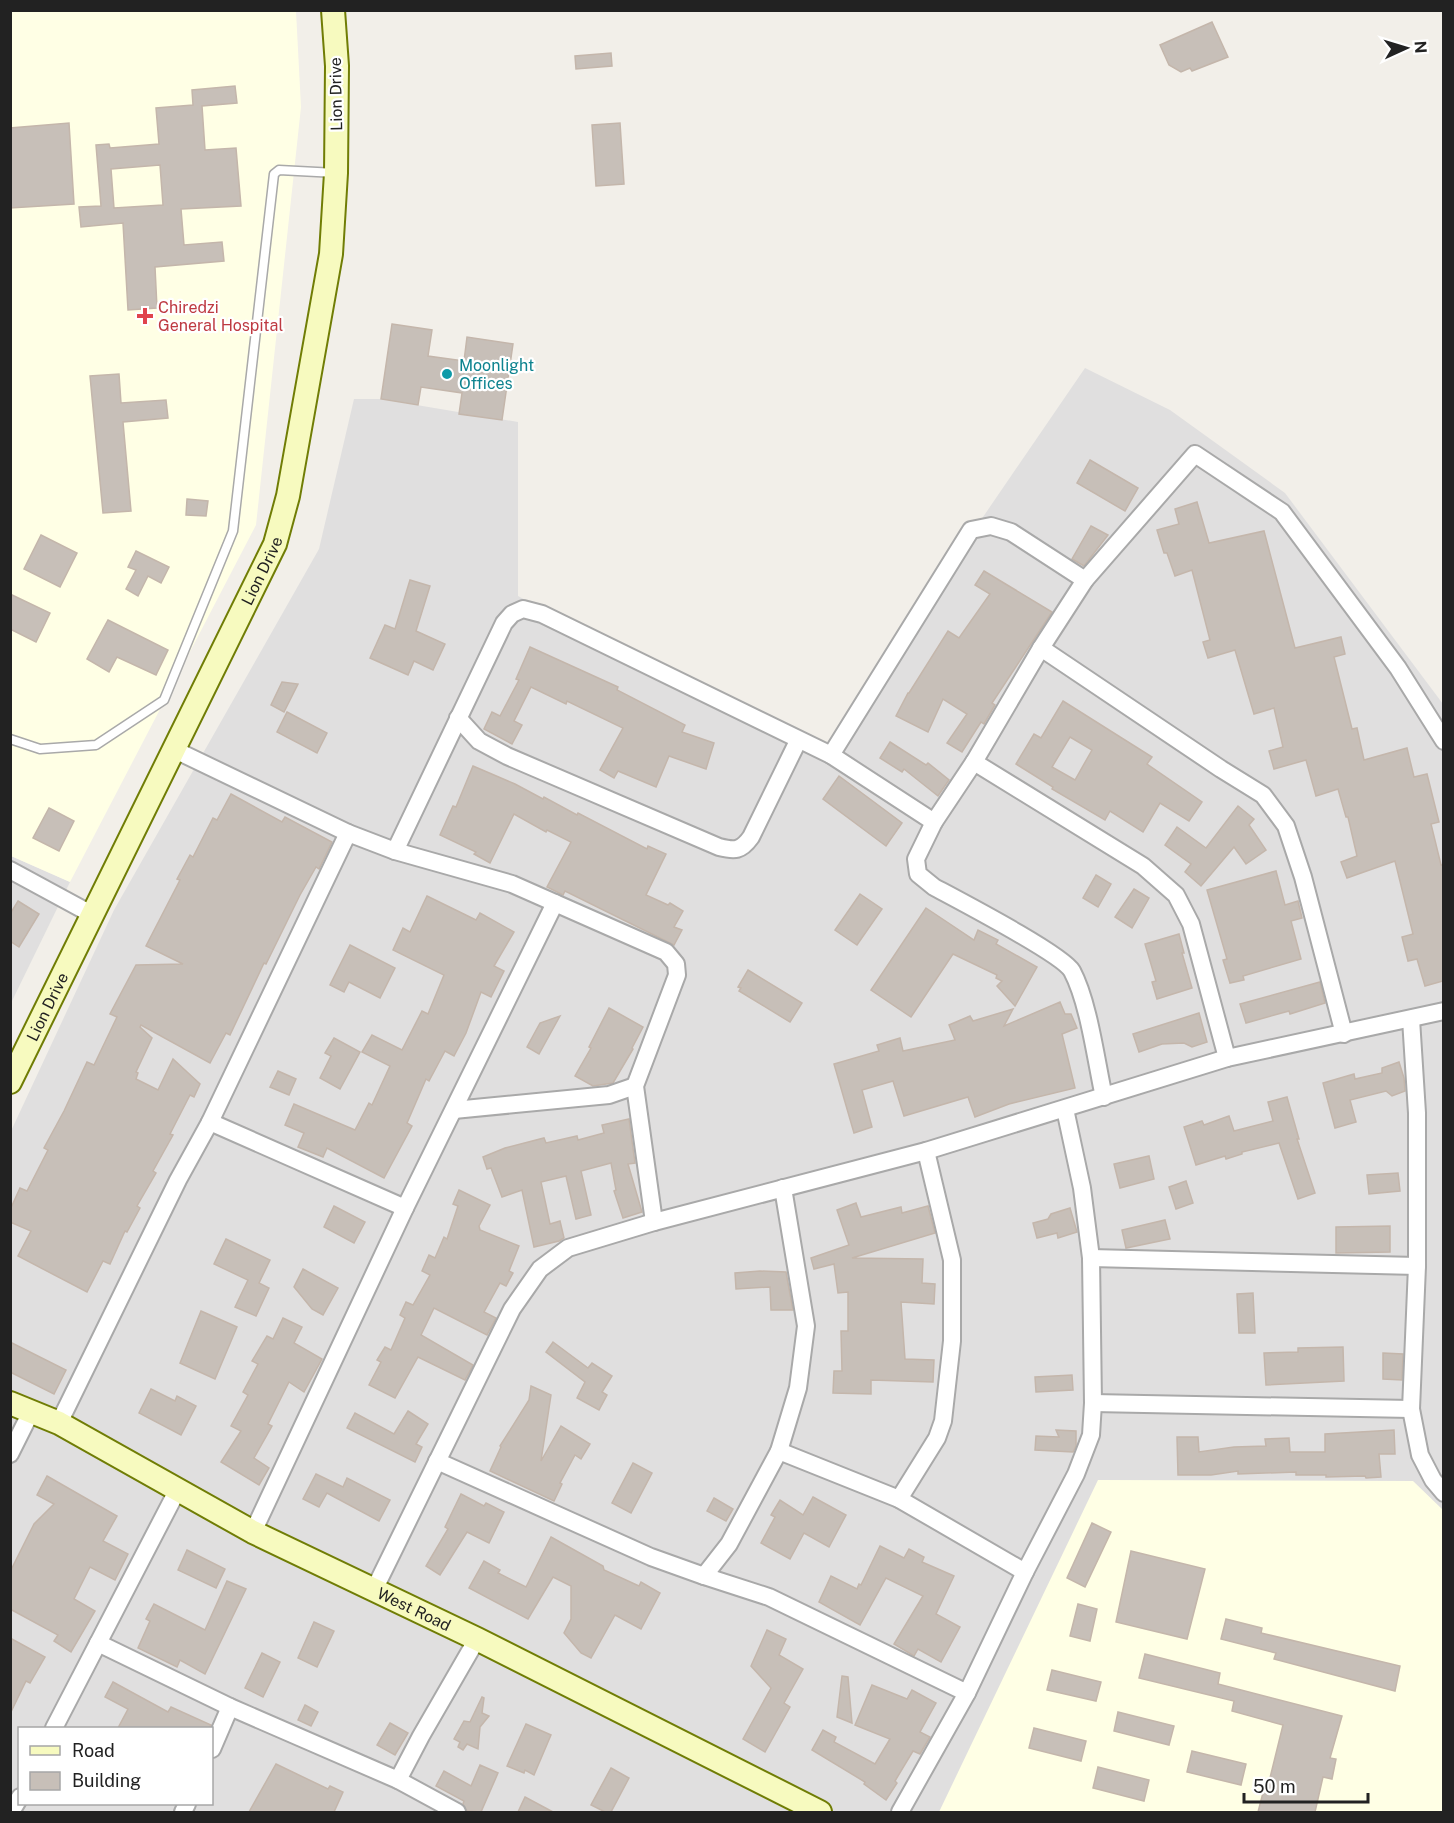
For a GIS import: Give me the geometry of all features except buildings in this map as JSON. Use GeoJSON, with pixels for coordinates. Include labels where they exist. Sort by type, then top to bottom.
{"type":"FeatureCollection","features":[{"type":"Feature","properties":{"kind":"street","name":"Lion Drive"},"geometry":{"type":"LineString","coordinates":[[10,1082],[276,544],[288,496],[331,254],[336,173],[337,66],[333,10]]}},
{"type":"Feature","properties":{"kind":"street"},"geometry":{"type":"LineString","coordinates":[[1104,1097],[1083,1000],[1071,969],[1046,951],[934,887],[918,874],[916,859],[934,822],[974,762],[1041,648],[1085,580],[1195,454],[1282,512],[1398,668],[1443,741]]}},
{"type":"Feature","properties":{"kind":"street"},"geometry":{"type":"LineString","coordinates":[[831,755],[971,530],[991,526],[1011,532],[1085,580]]}},
{"type":"Feature","properties":{"kind":"street"},"geometry":{"type":"LineString","coordinates":[[395,851],[504,623],[512,614],[523,609],[542,615],[831,755],[934,822]]}},
{"type":"Feature","properties":{"kind":"street"},"geometry":{"type":"LineString","coordinates":[[1041,648],[1263,795],[1286,826],[1304,877],[1344,1034]]}},
{"type":"Feature","properties":{"kind":"street"},"geometry":{"type":"LineString","coordinates":[[458,718],[479,741],[507,756],[719,847],[734,851],[744,847],[751,837],[798,741]]}},
{"type":"Feature","properties":{"kind":"street"},"geometry":{"type":"LineString","coordinates":[[175,750],[348,832],[395,851],[512,884],[666,952],[676,964],[677,975],[635,1086],[654,1222]]}},
{"type":"Feature","properties":{"kind":"street"},"geometry":{"type":"LineString","coordinates":[[974,762],[1143,866],[1176,894],[1191,924],[1227,1058]]}},
{"type":"Feature","properties":{"kind":"street"},"geometry":{"type":"LineString","coordinates":[[59,1423],[178,1180],[210,1122],[348,832]]}},
{"type":"Feature","properties":{"kind":"street"},"geometry":{"type":"LineString","coordinates":[[10,870],[93,915]]}},
{"type":"Feature","properties":{"kind":"street"},"geometry":{"type":"LineString","coordinates":[[253,1532],[405,1208],[555,903]]}},
{"type":"Feature","properties":{"kind":"street"},"geometry":{"type":"LineString","coordinates":[[374,1590],[512,1309],[540,1269],[568,1248],[654,1222],[926,1151],[1227,1058],[1443,1011]]}},
{"type":"Feature","properties":{"kind":"street"},"geometry":{"type":"LineString","coordinates":[[1411,1018],[1417,1113],[1417,1266],[1411,1409],[1420,1455],[1433,1480],[1443,1493]]}},
{"type":"Feature","properties":{"kind":"street"},"geometry":{"type":"LineString","coordinates":[[454,1110],[609,1095],[635,1086]]}},
{"type":"Feature","properties":{"kind":"street"},"geometry":{"type":"LineString","coordinates":[[900,1812],[967,1693],[1025,1572],[1076,1474],[1091,1435],[1093,1403],[1091,1258],[1082,1188],[1065,1108]]}},
{"type":"Feature","properties":{"kind":"street"},"geometry":{"type":"LineString","coordinates":[[210,1122],[405,1208]]}},
{"type":"Feature","properties":{"kind":"street"},"geometry":{"type":"LineString","coordinates":[[899,1499],[937,1438],[943,1422],[952,1341],[952,1260],[926,1151]]}},
{"type":"Feature","properties":{"kind":"street"},"geometry":{"type":"LineString","coordinates":[[704,1576],[729,1544],[779,1451],[798,1388],[806,1326],[783,1188]]}},
{"type":"Feature","properties":{"kind":"street"},"geometry":{"type":"LineString","coordinates":[[1091,1258],[1417,1266]]}},
{"type":"Feature","properties":{"kind":"street","name":"West Road"},"geometry":{"type":"LineString","coordinates":[[10,1402],[59,1423],[253,1532],[477,1639],[810,1810]]}},
{"type":"Feature","properties":{"kind":"street"},"geometry":{"type":"LineString","coordinates":[[1093,1403],[1411,1409]]}},
{"type":"Feature","properties":{"kind":"street"},"geometry":{"type":"LineString","coordinates":[[10,1454],[31,1412]]}},
{"type":"Feature","properties":{"kind":"street"},"geometry":{"type":"LineString","coordinates":[[779,1451],[899,1499],[1025,1572]]}},
{"type":"Feature","properties":{"kind":"street"},"geometry":{"type":"LineString","coordinates":[[437,1461],[651,1557],[769,1597],[967,1693]]}},
{"type":"Feature","properties":{"kind":"street"},"geometry":{"type":"LineString","coordinates":[[55,1727],[177,1491]]}},
{"type":"Feature","properties":{"kind":"street"},"geometry":{"type":"LineString","coordinates":[[398,1780],[477,1639]]}},
{"type":"Feature","properties":{"kind":"street"},"geometry":{"type":"LineString","coordinates":[[98,1643],[230,1707],[398,1780],[457,1812]]}},
{"type":"Feature","properties":{"kind":"street"},"geometry":{"type":"LineString","coordinates":[[213,1747],[230,1707]]}},
{"type":"Feature","properties":{"kind":"lane"},"geometry":{"type":"LineString","coordinates":[[10,739],[40,749],[96,745],[164,700],[233,531],[274,174],[279,170],[336,173]]}},
{"type":"Feature","properties":{"kind":"shaded area","name":"Chiredzi General Hospital"},"geometry":{"type":"Polygon","coordinates":[[[11,11],[296,11],[301,107],[256,525],[70,882],[11,856],[11,11]]]}},
{"type":"Feature","properties":{"kind":"shaded area"},"geometry":{"type":"Polygon","coordinates":[[[1085,368],[1170,410],[1285,493],[1443,704],[1443,1812],[11,1812],[11,1131],[114,910],[319,549],[354,399],[381,399],[518,422],[518,596],[818,758],[1085,368]]]}},
{"type":"Feature","properties":{"kind":"shaded area"},"geometry":{"type":"Polygon","coordinates":[[[11,856],[70,882],[11,1003],[11,856]]]}},
{"type":"Feature","properties":{"kind":"shaded area"},"geometry":{"type":"Polygon","coordinates":[[[1098,1480],[1413,1481],[1443,1510],[1443,1812],[939,1812],[1098,1480]]]}},
{"type":"Feature","properties":{"kind":"place","name":"Chiredzi General Hospital"},"geometry":{"type":"Point","coordinates":[145,316]}},
{"type":"Feature","properties":{"kind":"place","name":"Moonlight Offices"},"geometry":{"type":"Point","coordinates":[447,374]}}]}
